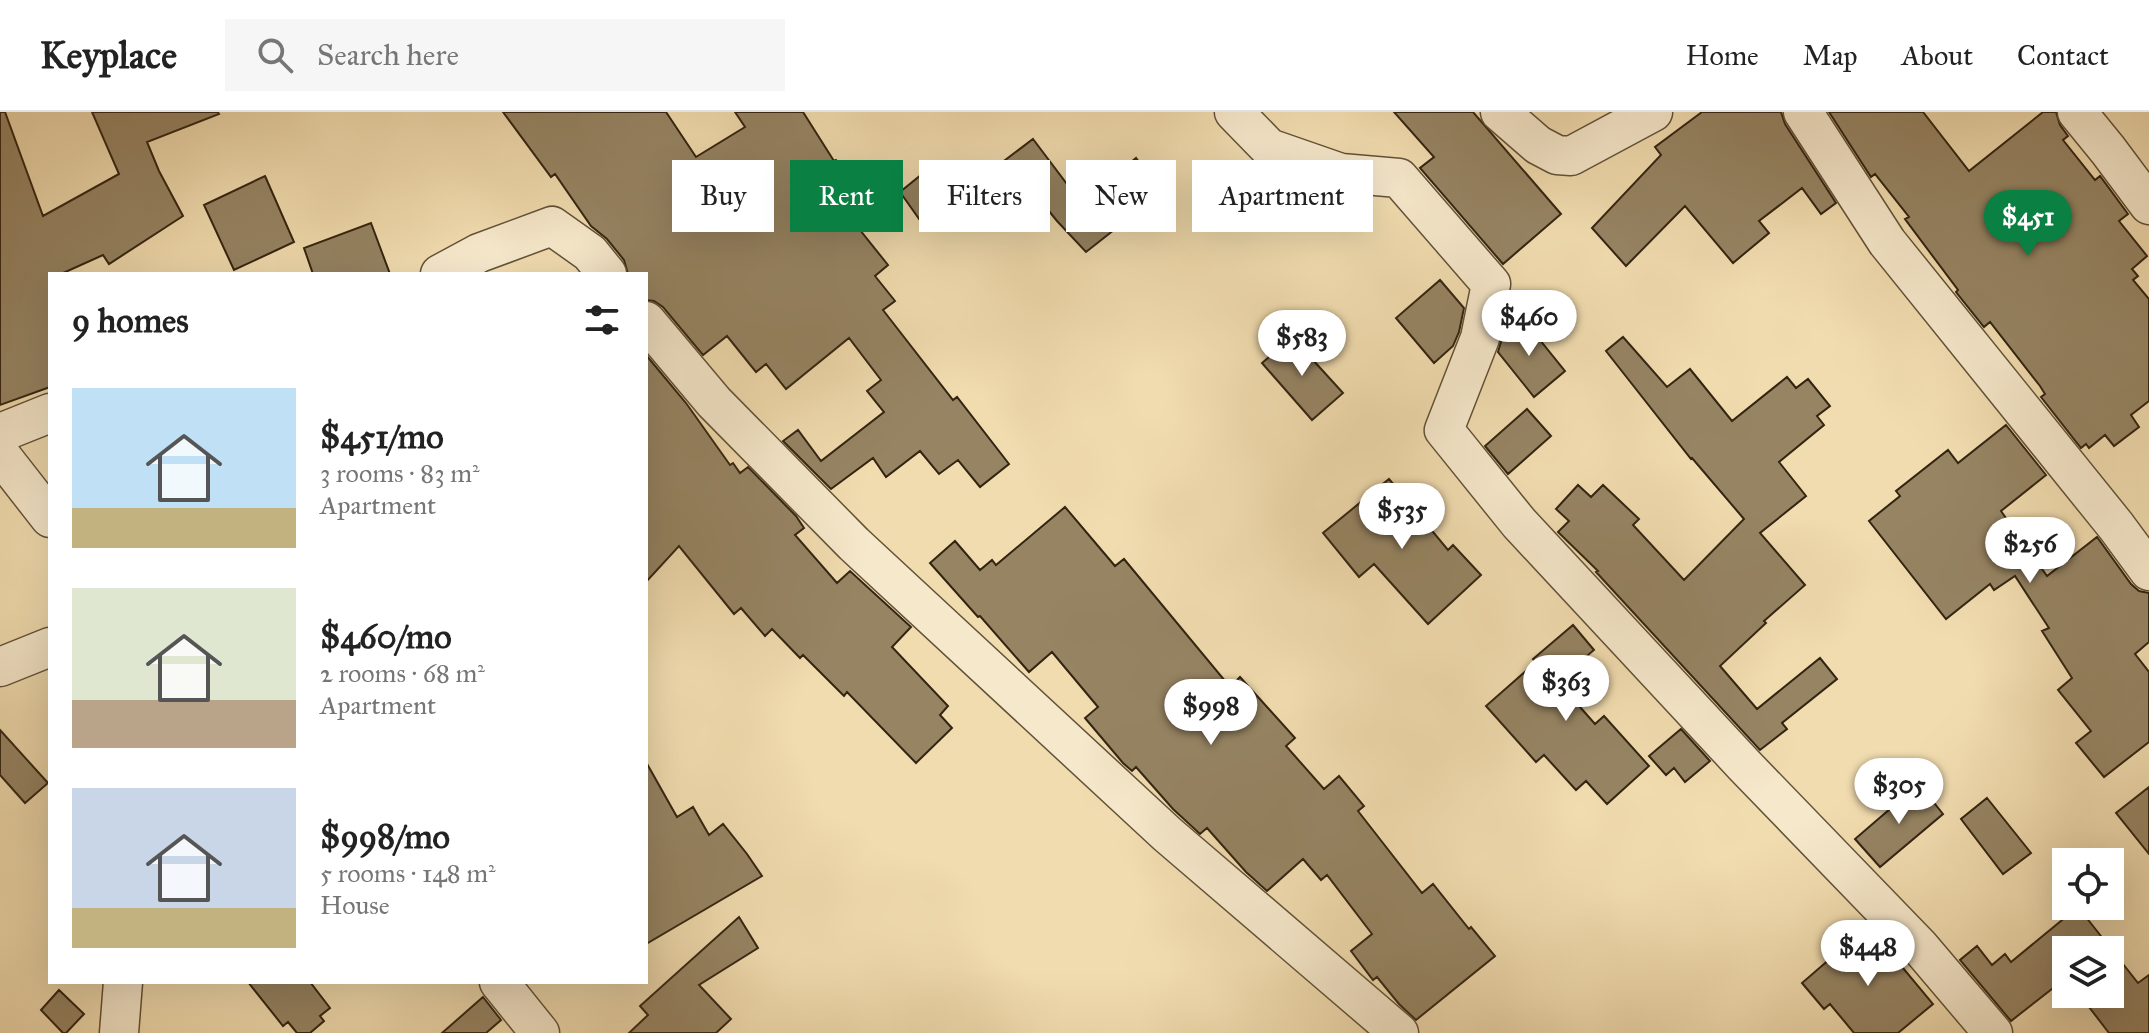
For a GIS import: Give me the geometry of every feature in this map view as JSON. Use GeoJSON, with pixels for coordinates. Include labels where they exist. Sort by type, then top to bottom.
{"type":"FeatureCollection","features":[{"type":"Feature","properties":{"kind":"street"},"geometry":{"type":"LineString","coordinates":[[1234,112],[1269,148],[1341,173],[1399,178],[1491,284],[1480,338],[1444,430],[1519,523],[1744,765],[1920,947],[1993,1033]]}},
{"type":"Feature","properties":{"kind":"street"},"geometry":{"type":"LineString","coordinates":[[1500,112],[1538,145],[1557,155],[1571,156],[1653,112]]}},
{"type":"Feature","properties":{"kind":"street"},"geometry":{"type":"LineString","coordinates":[[1803,112],[1887,242],[2149,571]]}},
{"type":"Feature","properties":{"kind":"street"},"geometry":{"type":"LineString","coordinates":[[2077,112],[2149,205]]}},
{"type":"Feature","properties":{"kind":"street"},"geometry":{"type":"LineString","coordinates":[[444,272],[479,253],[552,226],[590,253],[605,272]]}},
{"type":"Feature","properties":{"kind":"street"},"geometry":{"type":"LineString","coordinates":[[648,323],[714,402],[866,554],[1167,834],[1399,1033]]}},
{"type":"Feature","properties":{"kind":"street"},"geometry":{"type":"LineString","coordinates":[[0,433],[48,414]]}},
{"type":"Feature","properties":{"kind":"street"},"geometry":{"type":"LineString","coordinates":[[0,454],[48,515]]}},
{"type":"Feature","properties":{"kind":"street"},"geometry":{"type":"LineString","coordinates":[[0,667],[48,648]]}},
{"type":"Feature","properties":{"kind":"street"},"geometry":{"type":"LineString","coordinates":[[119,1033],[123,984]]}},
{"type":"Feature","properties":{"kind":"street"},"geometry":{"type":"LineString","coordinates":[[501,984],[540,1033]]}},
{"type":"Feature","properties":{"kind":"building"},"geometry":{"type":"Polygon","coordinates":[[[0,112],[5,112],[43,216],[119,174],[92,112],[218,112],[147,142],[183,216],[109,264],[103,255],[65,272],[48,272],[48,388],[0,405],[0,112]]]}},
{"type":"Feature","properties":{"kind":"building"},"geometry":{"type":"Polygon","coordinates":[[[503,112],[666,112],[696,157],[745,127],[735,112],[803,112],[833,160],[790,160],[790,232],[862,232],[888,265],[875,276],[895,301],[883,310],[953,400],[957,397],[1009,464],[980,487],[958,460],[939,474],[920,451],[886,477],[873,458],[831,489],[783,441],[798,430],[821,461],[884,412],[867,391],[881,380],[849,338],[786,389],[766,364],[756,372],[727,336],[703,355],[663,307],[648,300],[648,272],[627,272],[624,260],[607,239],[591,226],[555,174],[551,177],[503,112]]]}},
{"type":"Feature","properties":{"kind":"building"},"geometry":{"type":"Polygon","coordinates":[[[1394,112],[1473,112],[1561,214],[1503,264],[1420,168],[1434,157],[1394,112]]]}},
{"type":"Feature","properties":{"kind":"building"},"geometry":{"type":"Polygon","coordinates":[[[1702,112],[1781,112],[1785,124],[1836,203],[1821,214],[1802,188],[1759,221],[1769,233],[1733,263],[1685,206],[1626,266],[1592,228],[1661,155],[1655,147],[1702,112]]]}},
{"type":"Feature","properties":{"kind":"building"},"geometry":{"type":"Polygon","coordinates":[[[1829,112],[1923,112],[1969,171],[2043,112],[2056,112],[2068,136],[2063,140],[2095,180],[2100,176],[2128,214],[2119,221],[2147,256],[2132,269],[2138,276],[2133,280],[2149,299],[2149,401],[2131,415],[2139,427],[2114,446],[2105,435],[2089,448],[2086,444],[2081,448],[2041,397],[2045,394],[2040,386],[1990,322],[1984,327],[1956,292],[1958,290],[1905,219],[1909,217],[1875,174],[1871,177],[1829,112]]]}},
{"type":"Feature","properties":{"kind":"building"},"geometry":{"type":"Polygon","coordinates":[[[1033,139],[1049,160],[1005,160],[1033,139]]]}},
{"type":"Feature","properties":{"kind":"building"},"geometry":{"type":"Polygon","coordinates":[[[1050,162],[1066,183],[1066,231],[1050,212],[1050,162]]]}},
{"type":"Feature","properties":{"kind":"building"},"geometry":{"type":"Polygon","coordinates":[[[265,176],[294,242],[234,270],[204,205],[265,176]]]}},
{"type":"Feature","properties":{"kind":"building"},"geometry":{"type":"Polygon","coordinates":[[[919,177],[919,219],[903,196],[903,190],[919,177]]]}},
{"type":"Feature","properties":{"kind":"building"},"geometry":{"type":"Polygon","coordinates":[[[371,223],[389,272],[312,272],[304,248],[371,223]]]}},
{"type":"Feature","properties":{"kind":"building"},"geometry":{"type":"Polygon","coordinates":[[[1067,232],[1111,232],[1086,252],[1067,232]]]}},
{"type":"Feature","properties":{"kind":"building"},"geometry":{"type":"Polygon","coordinates":[[[1440,280],[1464,308],[1453,346],[1434,363],[1396,318],[1440,280]]]}},
{"type":"Feature","properties":{"kind":"building"},"geometry":{"type":"Polygon","coordinates":[[[1523,319],[1565,371],[1534,397],[1498,352],[1503,335],[1523,319]]]}},
{"type":"Feature","properties":{"kind":"building"},"geometry":{"type":"Polygon","coordinates":[[[1292,337],[1343,393],[1312,420],[1262,363],[1292,337]]]}},
{"type":"Feature","properties":{"kind":"building"},"geometry":{"type":"Polygon","coordinates":[[[1623,337],[1667,387],[1690,369],[1732,421],[1787,377],[1796,388],[1808,379],[1830,406],[1817,416],[1824,425],[1779,462],[1806,496],[1760,533],[1805,585],[1720,666],[1757,709],[1820,658],[1837,679],[1782,723],[1787,729],[1760,750],[1598,571],[1558,532],[1569,521],[1556,509],[1578,485],[1591,497],[1603,485],[1639,519],[1633,525],[1684,580],[1744,519],[1691,459],[1606,351],[1623,337]]]}},
{"type":"Feature","properties":{"kind":"building"},"geometry":{"type":"Polygon","coordinates":[[[648,357],[686,403],[730,465],[733,463],[740,473],[748,467],[796,516],[804,528],[795,535],[837,583],[850,571],[911,627],[892,647],[948,706],[940,715],[952,728],[916,763],[847,692],[844,696],[772,629],[765,636],[741,608],[734,614],[679,546],[648,580],[648,357]]]}},
{"type":"Feature","properties":{"kind":"building"},"geometry":{"type":"Polygon","coordinates":[[[1527,409],[1551,436],[1508,474],[1485,446],[1527,409]]]}},
{"type":"Feature","properties":{"kind":"building"},"geometry":{"type":"Polygon","coordinates":[[[2006,425],[2046,475],[2001,511],[2047,576],[2097,537],[2131,584],[2139,591],[2149,593],[2149,642],[2135,654],[2149,672],[2149,742],[2104,777],[2076,743],[2091,731],[2058,690],[2072,678],[2042,631],[2049,628],[2015,576],[1994,590],[1990,584],[1946,619],[1869,521],[1900,496],[1896,491],[1948,450],[1958,463],[2006,425]]]}},
{"type":"Feature","properties":{"kind":"building"},"geometry":{"type":"Polygon","coordinates":[[[1389,479],[1448,550],[1453,545],[1481,575],[1428,624],[1374,564],[1359,577],[1323,533],[1389,479]]]}},
{"type":"Feature","properties":{"kind":"building"},"geometry":{"type":"Polygon","coordinates":[[[1065,507],[1115,566],[1124,559],[1230,687],[1240,677],[1295,738],[1286,746],[1324,789],[1339,776],[1364,806],[1358,811],[1422,893],[1433,884],[1495,956],[1416,1020],[1377,977],[1373,980],[1351,951],[1372,934],[1327,875],[1321,880],[1303,859],[1267,891],[1207,828],[1200,834],[1136,767],[1132,771],[1123,763],[1085,718],[1098,707],[1052,652],[1029,672],[930,563],[955,541],[980,570],[992,560],[996,565],[1065,507]]]}},
{"type":"Feature","properties":{"kind":"building"},"geometry":{"type":"Polygon","coordinates":[[[1573,625],[1594,650],[1557,681],[1595,724],[1604,716],[1649,766],[1607,804],[1586,781],[1576,790],[1544,755],[1536,762],[1486,706],[1573,625]]]}},
{"type":"Feature","properties":{"kind":"building"},"geometry":{"type":"Polygon","coordinates":[[[1681,729],[1710,761],[1685,782],[1674,768],[1666,775],[1649,756],[1681,729]]]}},
{"type":"Feature","properties":{"kind":"building"},"geometry":{"type":"Polygon","coordinates":[[[0,730],[48,783],[25,803],[0,775],[0,730]]]}},
{"type":"Feature","properties":{"kind":"building"},"geometry":{"type":"Polygon","coordinates":[[[648,766],[677,817],[693,807],[709,835],[723,824],[762,876],[648,943],[648,766]]]}},
{"type":"Feature","properties":{"kind":"building"},"geometry":{"type":"Polygon","coordinates":[[[1919,784],[1943,814],[1880,867],[1855,839],[1919,784]]]}},
{"type":"Feature","properties":{"kind":"building"},"geometry":{"type":"Polygon","coordinates":[[[2149,787],[2149,854],[2116,813],[2149,787]]]}},
{"type":"Feature","properties":{"kind":"building"},"geometry":{"type":"Polygon","coordinates":[[[1987,798],[2031,853],[2003,874],[1961,819],[1987,798]]]}},
{"type":"Feature","properties":{"kind":"building"},"geometry":{"type":"Polygon","coordinates":[[[739,917],[758,948],[699,985],[731,1019],[716,1033],[629,1033],[648,1015],[640,1006],[739,917]]]}},
{"type":"Feature","properties":{"kind":"building"},"geometry":{"type":"Polygon","coordinates":[[[2062,920],[2088,920],[2101,936],[2052,936],[2052,989],[2011,1021],[1960,960],[1977,946],[1992,965],[2005,954],[2011,962],[2062,920]]]}},
{"type":"Feature","properties":{"kind":"building"},"geometry":{"type":"Polygon","coordinates":[[[1868,926],[1933,1004],[1898,1033],[1854,1033],[1830,1004],[1824,1009],[1802,983],[1868,926]]]}},
{"type":"Feature","properties":{"kind":"building"},"geometry":{"type":"Polygon","coordinates":[[[2124,965],[2138,983],[2149,975],[2149,1033],[2109,1033],[2090,1008],[2124,1008],[2124,965]]]}},
{"type":"Feature","properties":{"kind":"building"},"geometry":{"type":"Polygon","coordinates":[[[250,984],[312,984],[330,1008],[320,1016],[324,1021],[310,1033],[297,1033],[288,1022],[283,1026],[250,984]]]}},
{"type":"Feature","properties":{"kind":"building"},"geometry":{"type":"Polygon","coordinates":[[[59,990],[84,1014],[66,1033],[41,1010],[59,990]]]}},
{"type":"Feature","properties":{"kind":"building"},"geometry":{"type":"Polygon","coordinates":[[[483,997],[501,1020],[486,1033],[442,1033],[483,997]]]}}]}
